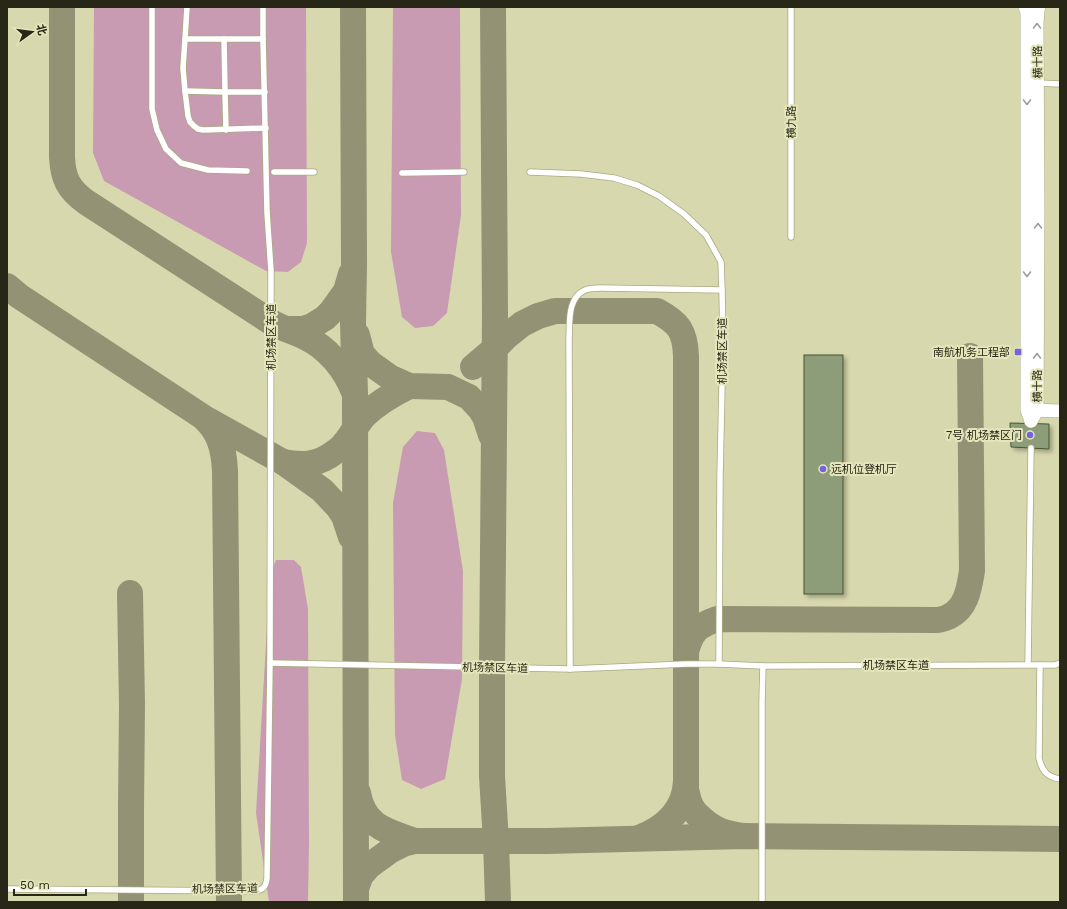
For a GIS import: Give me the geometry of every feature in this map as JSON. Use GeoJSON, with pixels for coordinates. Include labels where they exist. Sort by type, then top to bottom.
{"type":"FeatureCollection","features":[{"type":"Feature","properties":{"kind":"street","name":"横十路"},"geometry":{"type":"LineString","coordinates":[[1025,7],[1033,83]]}},
{"type":"Feature","properties":{"kind":"street","name":"横十路"},"geometry":{"type":"LineString","coordinates":[[1039,7],[1033,83],[1032,416],[1060,411]]}},
{"type":"Feature","properties":{"kind":"lane"},"geometry":{"type":"LineString","coordinates":[[152,7],[152,109],[157,130],[166,150],[181,163],[208,170],[247,171]]}},
{"type":"Feature","properties":{"kind":"lane"},"geometry":{"type":"LineString","coordinates":[[186,7],[186,39],[183,68],[188,116],[190,122],[198,129],[203,130],[266,128]]}},
{"type":"Feature","properties":{"kind":"lane","name":"横九路"},"geometry":{"type":"LineString","coordinates":[[791,7],[791,237]]}},
{"type":"Feature","properties":{"kind":"lane","name":"机场禁区车道"},"geometry":{"type":"LineString","coordinates":[[7,889],[254,891],[262,890],[266,886],[270,663],[271,271],[263,9]]}},
{"type":"Feature","properties":{"kind":"lane"},"geometry":{"type":"LineString","coordinates":[[186,39],[263,39]]}},
{"type":"Feature","properties":{"kind":"lane"},"geometry":{"type":"LineString","coordinates":[[224,39],[226,130]]}},
{"type":"Feature","properties":{"kind":"lane"},"geometry":{"type":"LineString","coordinates":[[1033,83],[1060,84]]}},
{"type":"Feature","properties":{"kind":"lane"},"geometry":{"type":"LineString","coordinates":[[185,91],[265,92]]}},
{"type":"Feature","properties":{"kind":"lane"},"geometry":{"type":"LineString","coordinates":[[274,172],[314,172]]}},
{"type":"Feature","properties":{"kind":"lane"},"geometry":{"type":"LineString","coordinates":[[402,173],[464,172]]}},
{"type":"Feature","properties":{"kind":"lane","name":"机场禁区车道"},"geometry":{"type":"LineString","coordinates":[[530,172],[581,174],[614,178],[637,185],[659,196],[684,214],[706,235],[721,262],[723,341],[720,476],[720,664]]}},
{"type":"Feature","properties":{"kind":"lane"},"geometry":{"type":"LineString","coordinates":[[570,669],[570,308],[576,296],[585,290],[601,288],[722,290]]}},
{"type":"Feature","properties":{"kind":"lane"},"geometry":{"type":"LineString","coordinates":[[1028,664],[1031,448]]}},
{"type":"Feature","properties":{"kind":"lane","name":"机场禁区车道"},"geometry":{"type":"LineString","coordinates":[[270,663],[570,669],[686,664],[763,666],[1055,665],[1060,663]]}},
{"type":"Feature","properties":{"kind":"lane"},"geometry":{"type":"LineString","coordinates":[[1040,665],[1039,758],[1041,766],[1046,773],[1053,778],[1060,779]]}},
{"type":"Feature","properties":{"kind":"lane"},"geometry":{"type":"LineString","coordinates":[[762,902],[763,666]]}},
{"type":"Feature","properties":{"kind":"shaded area"},"geometry":{"type":"Polygon","coordinates":[[[94,7],[306,7],[307,243],[301,262],[288,272],[266,271],[104,181],[93,153],[94,7]]]}},
{"type":"Feature","properties":{"kind":"shaded area"},"geometry":{"type":"Polygon","coordinates":[[[393,7],[460,7],[461,215],[447,313],[433,326],[415,328],[402,317],[391,252],[393,7]]]}},
{"type":"Feature","properties":{"kind":"shaded area"},"geometry":{"type":"Polygon","coordinates":[[[417,431],[435,433],[444,450],[463,571],[462,679],[445,779],[421,789],[402,780],[395,735],[393,503],[403,447],[417,431]]]}},
{"type":"Feature","properties":{"kind":"shaded area"},"geometry":{"type":"Polygon","coordinates":[[[276,560],[294,560],[301,567],[308,609],[308,902],[269,902],[256,813],[270,576],[276,560]]]}},
{"type":"Feature","properties":{"kind":"building","name":"远机位登机厅"},"geometry":{"type":"Polygon","coordinates":[[[804,355],[843,355],[843,594],[804,594],[804,355]]]}},
{"type":"Feature","properties":{"kind":"building","name":"7号 机场禁区门"},"geometry":{"type":"Polygon","coordinates":[[[1010,423],[1049,424],[1049,449],[1011,447],[1010,423]]]}},
{"type":"Feature","properties":{"kind":"taxiway"},"geometry":{"type":"LineString","coordinates":[[62,7],[62,157],[65,177],[71,188],[86,202],[271,322],[297,333],[321,347],[341,367],[354,392]]}},
{"type":"Feature","properties":{"kind":"taxiway"},"geometry":{"type":"LineString","coordinates":[[353,7],[356,902]]}},
{"type":"Feature","properties":{"kind":"taxiway"},"geometry":{"type":"LineString","coordinates":[[493,7],[495,313],[492,776],[498,902]]}},
{"type":"Feature","properties":{"kind":"taxiway"},"geometry":{"type":"LineString","coordinates":[[287,329],[303,329],[312,326],[325,318],[346,291],[351,274]]}},
{"type":"Feature","properties":{"kind":"taxiway"},"geometry":{"type":"LineString","coordinates":[[7,286],[19,296],[203,417],[209,423],[220,442],[224,456],[225,471],[229,902]]}},
{"type":"Feature","properties":{"kind":"taxiway"},"geometry":{"type":"LineString","coordinates":[[473,367],[522,324],[538,316],[555,311],[657,311],[665,315],[676,324],[682,334],[686,356],[686,790],[689,802],[693,809],[711,826],[721,831],[744,836]]}},
{"type":"Feature","properties":{"kind":"taxiway"},"geometry":{"type":"LineString","coordinates":[[357,335],[362,354],[370,363],[391,378],[409,386],[448,387],[469,397],[481,410],[491,435]]}},
{"type":"Feature","properties":{"kind":"taxiway"},"geometry":{"type":"LineString","coordinates":[[686,652],[690,639],[696,631],[704,624],[717,619],[938,620],[949,617],[960,608],[964,602],[970,584],[972,571],[970,356]]}},
{"type":"Feature","properties":{"kind":"taxiway"},"geometry":{"type":"LineString","coordinates":[[283,462],[304,464],[323,460],[342,446],[361,419],[369,411],[385,399],[409,386]]}},
{"type":"Feature","properties":{"kind":"taxiway"},"geometry":{"type":"LineString","coordinates":[[208,420],[283,462],[322,490],[338,507],[344,516],[351,537]]}},
{"type":"Feature","properties":{"kind":"taxiway"},"geometry":{"type":"LineString","coordinates":[[130,593],[132,705],[131,902]]}},
{"type":"Feature","properties":{"kind":"taxiway"},"geometry":{"type":"LineString","coordinates":[[639,838],[657,829],[678,810],[685,792],[686,781]]}},
{"type":"Feature","properties":{"kind":"taxiway"},"geometry":{"type":"LineString","coordinates":[[358,793],[361,804],[366,813],[378,826],[415,841]]}},
{"type":"Feature","properties":{"kind":"taxiway"},"geometry":{"type":"LineString","coordinates":[[356,888],[361,875],[369,866],[391,850],[403,844],[415,841],[547,841],[744,836],[1060,839]]}},
{"type":"Feature","properties":{"kind":"place","name":"南航机务工程部"},"geometry":{"type":"Point","coordinates":[1018,352]}},
{"type":"Feature","properties":{"kind":"place","name":"7号 机场禁区门"},"geometry":{"type":"Point","coordinates":[1030,435]}},
{"type":"Feature","properties":{"kind":"place","name":"远机位登机厅"},"geometry":{"type":"Point","coordinates":[823,469]}}]}
